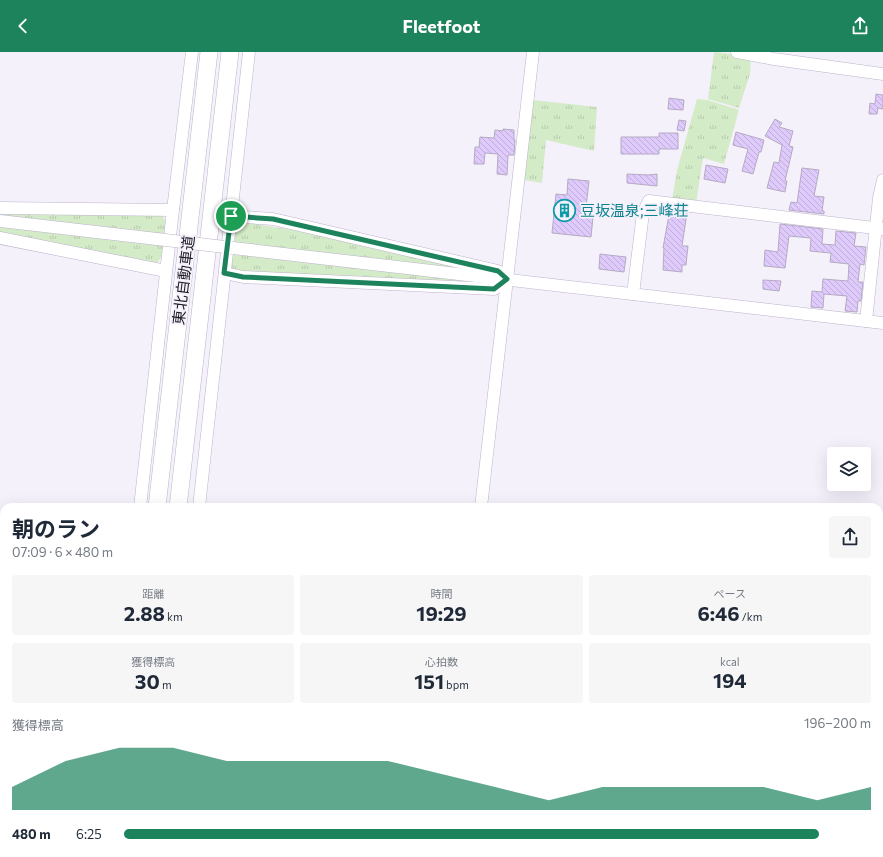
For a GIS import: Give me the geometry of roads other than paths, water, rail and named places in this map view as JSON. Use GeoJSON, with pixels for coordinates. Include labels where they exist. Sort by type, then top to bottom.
{"type":"FeatureCollection","features":[{"type":"Feature","properties":{"kind":"highway","name":"東北自動車道"},"geometry":{"type":"LineString","coordinates":[[157,503],[209,52]]}},
{"type":"Feature","properties":{"kind":"highway","name":"東北自動車道"},"geometry":{"type":"LineString","coordinates":[[178,503],[230,52]]}},
{"type":"Feature","properties":{"kind":"street"},"geometry":{"type":"LineString","coordinates":[[140,503],[172,210],[192,52]]}},
{"type":"Feature","properties":{"kind":"street"},"geometry":{"type":"LineString","coordinates":[[199,503],[249,52]]}},
{"type":"Feature","properties":{"kind":"street"},"geometry":{"type":"LineString","coordinates":[[481,503],[533,52]]}},
{"type":"Feature","properties":{"kind":"street"},"geometry":{"type":"LineString","coordinates":[[737,52],[774,59],[883,74]]}},
{"type":"Feature","properties":{"kind":"street"},"geometry":{"type":"LineString","coordinates":[[866,321],[880,228],[879,198],[883,180]]}},
{"type":"Feature","properties":{"kind":"street"},"geometry":{"type":"LineString","coordinates":[[633,294],[643,212],[649,201],[880,228]]}},
{"type":"Feature","properties":{"kind":"street"},"geometry":{"type":"LineString","coordinates":[[0,208],[172,210]]}},
{"type":"Feature","properties":{"kind":"street"},"geometry":{"type":"LineString","coordinates":[[231,216],[273,219],[498,271],[507,279]]}},
{"type":"Feature","properties":{"kind":"street"},"geometry":{"type":"LineString","coordinates":[[0,221],[883,323]]}},
{"type":"Feature","properties":{"kind":"street"},"geometry":{"type":"LineString","coordinates":[[0,238],[166,271]]}},
{"type":"Feature","properties":{"kind":"street"},"geometry":{"type":"LineString","coordinates":[[224,273],[243,277],[494,289],[507,279]]}},
{"type":"Feature","properties":{"kind":"place","name":"豆坂温泉;三峰荘"},"geometry":{"type":"Point","coordinates":[564,210]}}]}
